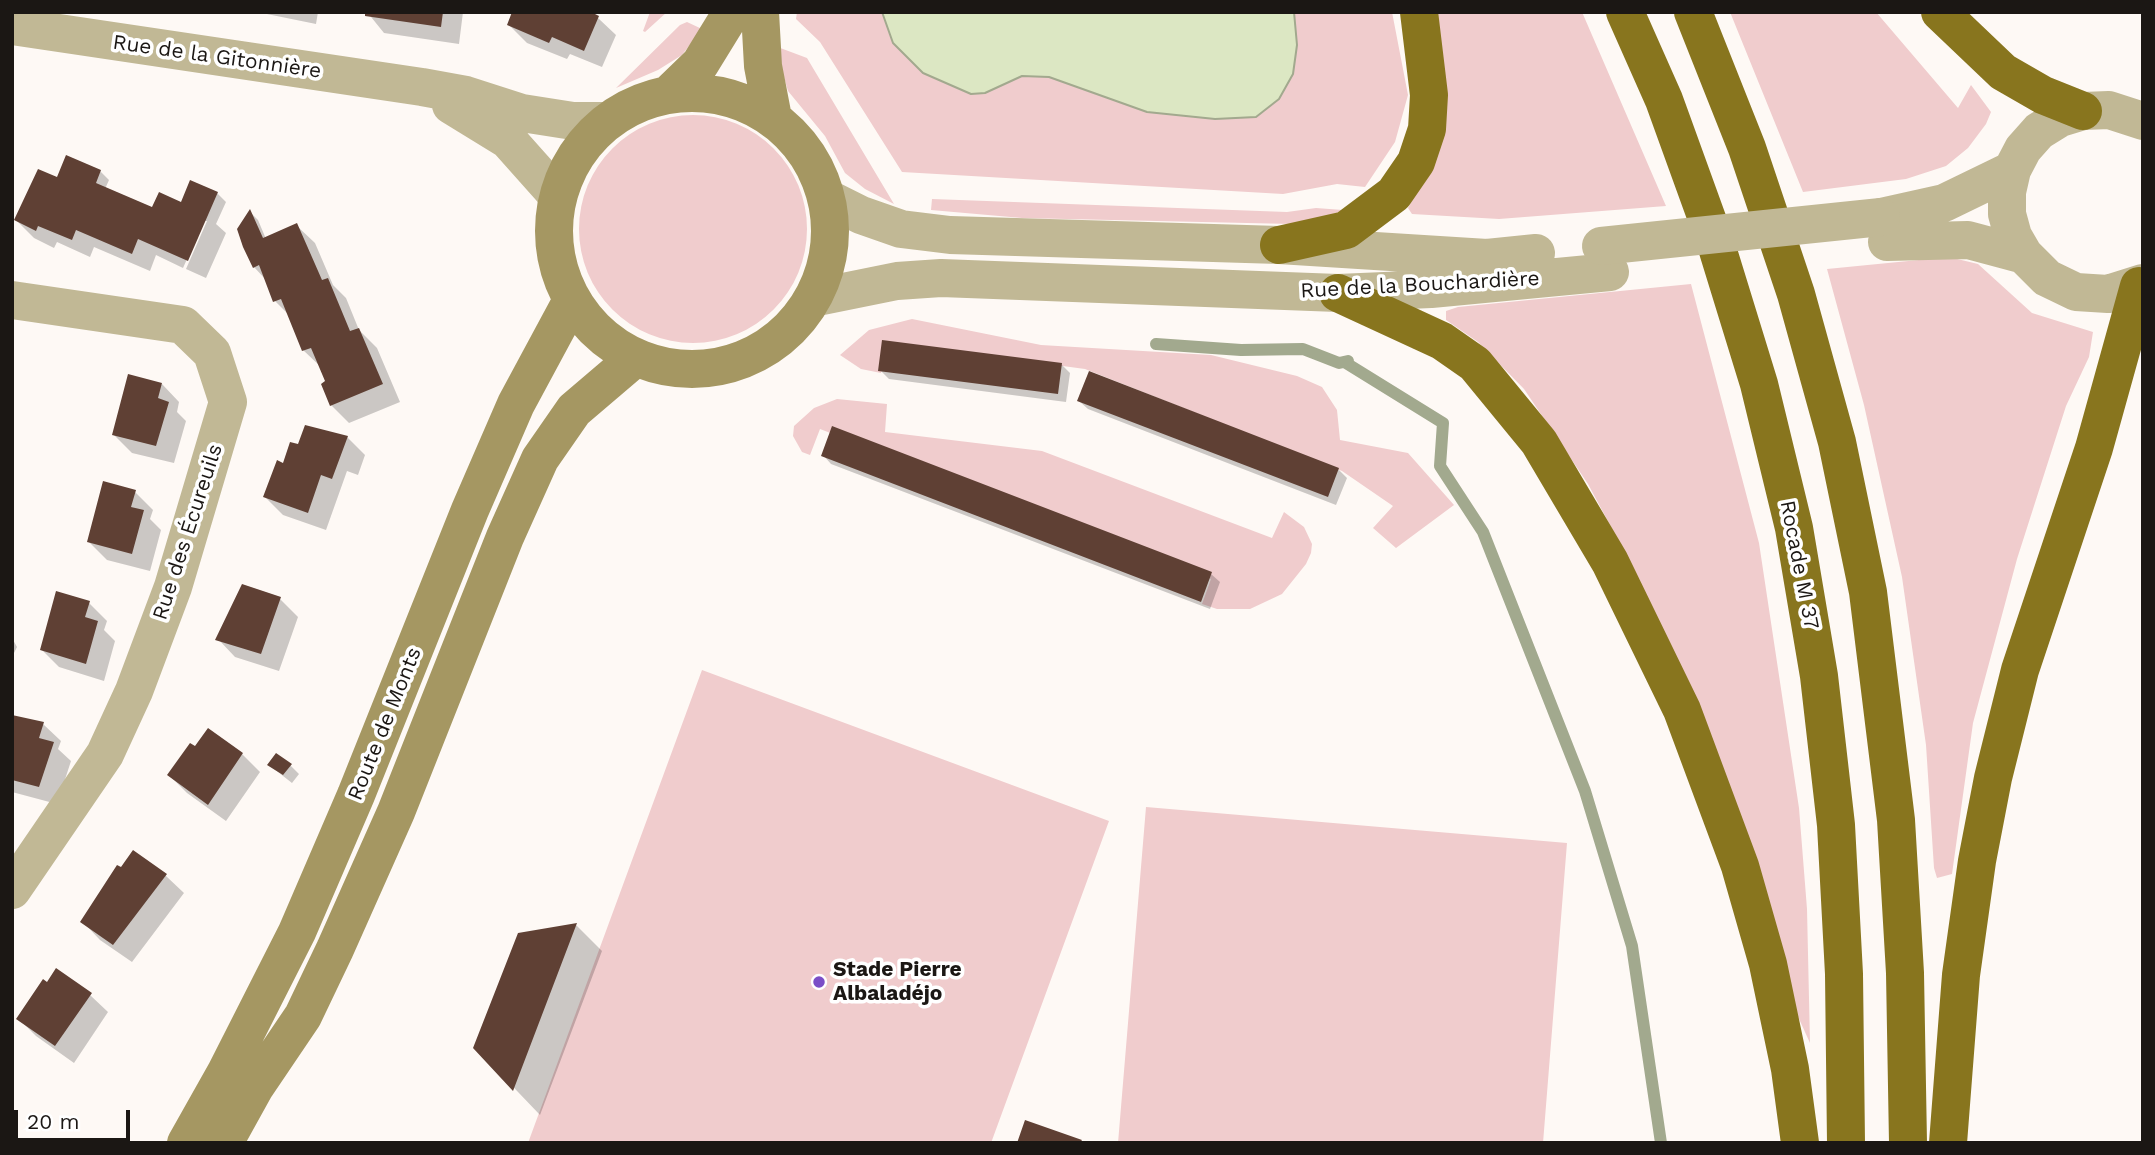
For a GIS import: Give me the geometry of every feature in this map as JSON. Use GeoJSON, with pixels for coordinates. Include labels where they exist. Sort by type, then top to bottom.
{"type":"FeatureCollection","features":[{"type":"Feature","properties":{"kind":"highway"},"geometry":{"type":"LineString","coordinates":[[1279,245],[1346,230],[1394,194],[1416,162],[1427,129],[1429,95],[1419,12]]}},
{"type":"Feature","properties":{"kind":"highway","name":"Rocade M 37"},"geometry":{"type":"LineString","coordinates":[[1625,12],[1664,100],[1719,253],[1759,384],[1794,528],[1819,676],[1836,825],[1844,974],[1846,1143]]}},
{"type":"Feature","properties":{"kind":"highway"},"geometry":{"type":"LineString","coordinates":[[1693,12],[1747,148],[1797,294],[1837,442],[1868,592],[1880,667],[1896,820],[1905,973],[1908,1143]]}},
{"type":"Feature","properties":{"kind":"highway"},"geometry":{"type":"LineString","coordinates":[[1940,12],[2003,72],[2043,95],[2082,111]]}},
{"type":"Feature","properties":{"kind":"highway"},"geometry":{"type":"LineString","coordinates":[[1948,1143],[1962,964],[1977,861],[1993,778],[2020,670],[2094,448],[2141,285]]}},
{"type":"Feature","properties":{"kind":"highway"},"geometry":{"type":"LineString","coordinates":[[1338,293],[1442,341],[1475,364],[1539,442],[1610,562],[1682,710],[1740,866],[1768,964],[1790,1069],[1800,1143]]}},
{"type":"Feature","properties":{"kind":"main road"},"geometry":{"type":"LineString","coordinates":[[670,93],[700,64],[732,12]]}},
{"type":"Feature","properties":{"kind":"main road"},"geometry":{"type":"LineString","coordinates":[[760,12],[763,66],[773,118]]}},
{"type":"Feature","properties":{"kind":"main road"},"geometry":{"type":"LineString","coordinates":[[706,92],[741,101],[773,118],[797,140],[815,167],[827,198],[831,232],[826,266],[804,313],[775,342],[738,362],[698,369],[666,367],[635,358],[603,337],[572,300],[558,268],[553,234],[557,195],[568,167],[585,141],[607,121],[636,103],[670,93],[706,92]]}},
{"type":"Feature","properties":{"kind":"main road","name":"Route de Monts"},"geometry":{"type":"LineString","coordinates":[[186,1143],[226,1072],[297,932],[516,404],[572,300]]}},
{"type":"Feature","properties":{"kind":"main road","name":"Route de Monts"},"geometry":{"type":"LineString","coordinates":[[225,1143],[255,1087],[303,1016],[341,938],[396,812],[510,525],[540,459],[574,410],[635,358]]}},
{"type":"Feature","properties":{"kind":"street","name":"Rue de la Gitonnière"},"geometry":{"type":"LineString","coordinates":[[12,26],[422,87],[466,95],[522,113],[573,121],[607,121]]}},
{"type":"Feature","properties":{"kind":"street","name":"Rue de la Gitonnière"},"geometry":{"type":"LineString","coordinates":[[422,87],[508,140],[557,195]]}},
{"type":"Feature","properties":{"kind":"street"},"geometry":{"type":"LineString","coordinates":[[2141,285],[2108,294],[2076,292],[2047,278],[2024,255],[2013,236],[2007,214],[2007,192],[2012,170],[2023,149],[2039,131],[2060,118],[2082,111],[2109,110],[2143,121]]}},
{"type":"Feature","properties":{"kind":"street","name":"Rue de la Bouchardière"},"geometry":{"type":"LineString","coordinates":[[1884,229],[2012,170]]}},
{"type":"Feature","properties":{"kind":"street","name":"Rue de la Bouchardière"},"geometry":{"type":"LineString","coordinates":[[827,198],[860,215],[901,229],[950,235],[1279,245],[1487,258],[1605,259]]}},
{"type":"Feature","properties":{"kind":"street","name":"Rue de la Bouchardière"},"geometry":{"type":"LineString","coordinates":[[813,298],[897,281],[941,278],[1338,293],[1431,289],[1605,259],[1884,229],[1968,240],[2024,255]]}},
{"type":"Feature","properties":{"kind":"street","name":"Rue des Écureuils"},"geometry":{"type":"LineString","coordinates":[[12,300],[183,325],[212,353],[228,402],[173,587],[129,701],[105,754],[12,890]]}},
{"type":"Feature","properties":{"kind":"shaded area"},"geometry":{"type":"Polygon","coordinates":[[[650,12],[667,12],[645,32],[643,31],[650,12]]]}},
{"type":"Feature","properties":{"kind":"shaded area"},"geometry":{"type":"Polygon","coordinates":[[[797,12],[1392,12],[1408,95],[1395,142],[1365,187],[1337,184],[1283,194],[902,172],[820,42],[796,19],[797,12]]]}},
{"type":"Feature","properties":{"kind":"shaded area"},"geometry":{"type":"Polygon","coordinates":[[[882,12],[1294,12],[1297,45],[1293,74],[1279,99],[1256,117],[1215,119],[1147,112],[1049,77],[1022,76],[985,93],[971,94],[923,73],[893,43],[882,12]]]}},
{"type":"Feature","properties":{"kind":"shaded area"},"geometry":{"type":"Polygon","coordinates":[[[1436,12],[1582,12],[1666,206],[1499,219],[1412,214],[1408,208],[1435,155],[1436,12]]]}},
{"type":"Feature","properties":{"kind":"shaded area"},"geometry":{"type":"Polygon","coordinates":[[[1730,12],[1876,12],[1958,108],[1971,85],[1991,112],[1986,124],[1968,148],[1946,166],[1906,179],[1803,192],[1730,12]]]}},
{"type":"Feature","properties":{"kind":"shaded area"},"geometry":{"type":"Polygon","coordinates":[[[687,22],[702,29],[682,55],[658,70],[616,88],[680,25],[687,22]]]}},
{"type":"Feature","properties":{"kind":"shaded area"},"geometry":{"type":"Polygon","coordinates":[[[775,46],[807,58],[894,204],[865,189],[845,173],[825,136],[788,91],[775,46]]]}},
{"type":"Feature","properties":{"kind":"shaded area"},"geometry":{"type":"Polygon","coordinates":[[[704,115],[737,123],[774,148],[799,185],[807,229],[799,273],[774,310],[757,324],[726,339],[682,343],[660,339],[639,330],[605,302],[592,283],[583,262],[579,218],[583,196],[592,175],[620,141],[639,128],[660,119],[704,115]]]}},
{"type":"Feature","properties":{"kind":"shaded area"},"geometry":{"type":"Polygon","coordinates":[[[932,199],[1287,212],[1316,208],[1343,210],[1326,218],[1292,224],[1022,218],[931,210],[932,199]]]}},
{"type":"Feature","properties":{"kind":"shaded area"},"geometry":{"type":"Polygon","coordinates":[[[1949,257],[1978,264],[2032,313],[2093,332],[2089,357],[2066,406],[2017,559],[1973,723],[1952,874],[1937,878],[1934,868],[1926,745],[1902,577],[1864,405],[1827,269],[1949,257]]]}},
{"type":"Feature","properties":{"kind":"shaded area"},"geometry":{"type":"Polygon","coordinates":[[[1691,284],[1759,543],[1799,808],[1807,909],[1810,1043],[1795,1010],[1640,581],[1588,484],[1524,389],[1478,342],[1446,320],[1446,311],[1458,307],[1691,284]]]}},
{"type":"Feature","properties":{"kind":"shaded area"},"geometry":{"type":"Polygon","coordinates":[[[912,319],[1041,345],[1211,355],[1297,376],[1322,387],[1337,410],[1340,440],[1408,453],[1454,505],[1396,548],[1373,528],[1393,506],[1342,471],[1085,369],[884,342],[881,373],[861,369],[840,355],[869,330],[912,319]]]}},
{"type":"Feature","properties":{"kind":"shaded area"},"geometry":{"type":"Polygon","coordinates":[[[837,399],[887,404],[885,432],[1042,451],[1272,538],[1284,512],[1304,527],[1312,544],[1311,553],[1306,564],[1282,594],[1250,609],[1217,609],[1202,604],[1211,579],[820,429],[810,455],[802,452],[793,436],[794,426],[814,408],[837,399]]]}},
{"type":"Feature","properties":{"kind":"shaded area","name":"Stade Pierre Albaladéjo"},"geometry":{"type":"Polygon","coordinates":[[[702,670],[1109,821],[991,1143],[528,1143],[702,670]]]}},
{"type":"Feature","properties":{"kind":"shaded area"},"geometry":{"type":"Polygon","coordinates":[[[1146,807],[1567,843],[1543,1143],[1118,1143],[1146,807]]]}},
{"type":"Feature","properties":{"kind":"building"},"geometry":{"type":"Polygon","coordinates":[[[365,12],[443,12],[441,27],[365,16],[365,12]]]}},
{"type":"Feature","properties":{"kind":"building"},"geometry":{"type":"Polygon","coordinates":[[[512,12],[591,12],[599,16],[584,51],[552,37],[549,43],[507,25],[512,12]]]}},
{"type":"Feature","properties":{"kind":"building"},"geometry":{"type":"Polygon","coordinates":[[[66,155],[101,170],[96,183],[152,207],[159,192],[181,202],[190,180],[218,192],[188,261],[138,239],[132,254],[76,230],[72,240],[38,226],[36,231],[14,220],[38,169],[57,177],[66,155]]]}},
{"type":"Feature","properties":{"kind":"building"},"geometry":{"type":"Polygon","coordinates":[[[250,209],[263,238],[297,223],[322,280],[328,278],[350,331],[359,328],[383,384],[330,406],[321,384],[325,381],[311,348],[302,351],[281,299],[273,302],[259,265],[253,268],[243,247],[237,229],[250,209]]]}},
{"type":"Feature","properties":{"kind":"building"},"geometry":{"type":"Polygon","coordinates":[[[882,340],[1062,363],[1058,394],[878,371],[882,340]]]}},
{"type":"Feature","properties":{"kind":"building"},"geometry":{"type":"Polygon","coordinates":[[[1089,371],[1339,468],[1328,497],[1077,401],[1089,371]]]}},
{"type":"Feature","properties":{"kind":"building"},"geometry":{"type":"Polygon","coordinates":[[[128,374],[162,383],[158,398],[169,402],[156,446],[112,435],[128,374]]]}},
{"type":"Feature","properties":{"kind":"building"},"geometry":{"type":"Polygon","coordinates":[[[305,425],[348,436],[332,479],[321,475],[308,513],[263,497],[277,460],[283,463],[290,442],[298,444],[305,425]]]}},
{"type":"Feature","properties":{"kind":"building"},"geometry":{"type":"Polygon","coordinates":[[[832,426],[1212,572],[1201,602],[821,456],[832,426]]]}},
{"type":"Feature","properties":{"kind":"building"},"geometry":{"type":"Polygon","coordinates":[[[103,481],[136,490],[131,507],[144,510],[132,554],[87,542],[103,481]]]}},
{"type":"Feature","properties":{"kind":"building"},"geometry":{"type":"Polygon","coordinates":[[[242,584],[281,597],[261,654],[215,640],[242,584]]]}},
{"type":"Feature","properties":{"kind":"building"},"geometry":{"type":"Polygon","coordinates":[[[56,591],[90,601],[85,617],[98,621],[86,664],[40,650],[56,591]]]}},
{"type":"Feature","properties":{"kind":"building"},"geometry":{"type":"Polygon","coordinates":[[[12,715],[44,722],[39,738],[54,742],[39,787],[12,780],[12,715]]]}},
{"type":"Feature","properties":{"kind":"building"},"geometry":{"type":"Polygon","coordinates":[[[208,728],[243,753],[208,805],[167,775],[190,743],[195,746],[208,728]]]}},
{"type":"Feature","properties":{"kind":"building"},"geometry":{"type":"Polygon","coordinates":[[[276,753],[292,764],[283,775],[267,765],[276,753]]]}},
{"type":"Feature","properties":{"kind":"building"},"geometry":{"type":"Polygon","coordinates":[[[133,850],[167,874],[113,945],[80,922],[117,865],[121,867],[133,850]]]}},
{"type":"Feature","properties":{"kind":"building"},"geometry":{"type":"Polygon","coordinates":[[[577,923],[513,1091],[473,1048],[518,933],[577,923]]]}},
{"type":"Feature","properties":{"kind":"building"},"geometry":{"type":"Polygon","coordinates":[[[56,968],[92,993],[55,1046],[16,1019],[43,979],[47,982],[56,968]]]}},
{"type":"Feature","properties":{"kind":"building"},"geometry":{"type":"Polygon","coordinates":[[[1025,1120],[1082,1140],[1080,1143],[1017,1143],[1025,1120]]]}},
{"type":"Feature","properties":{"kind":"waterway"},"geometry":{"type":"LineString","coordinates":[[1156,344],[1241,350],[1303,349],[1339,363],[1348,361]]}},
{"type":"Feature","properties":{"kind":"waterway"},"geometry":{"type":"LineString","coordinates":[[1346,363],[1443,423],[1440,466],[1483,532],[1585,791],[1632,946],[1661,1143]]}},
{"type":"Feature","properties":{"kind":"place","name":"Stade Pierre Albaladéjo"},"geometry":{"type":"Point","coordinates":[819,982]}}]}
